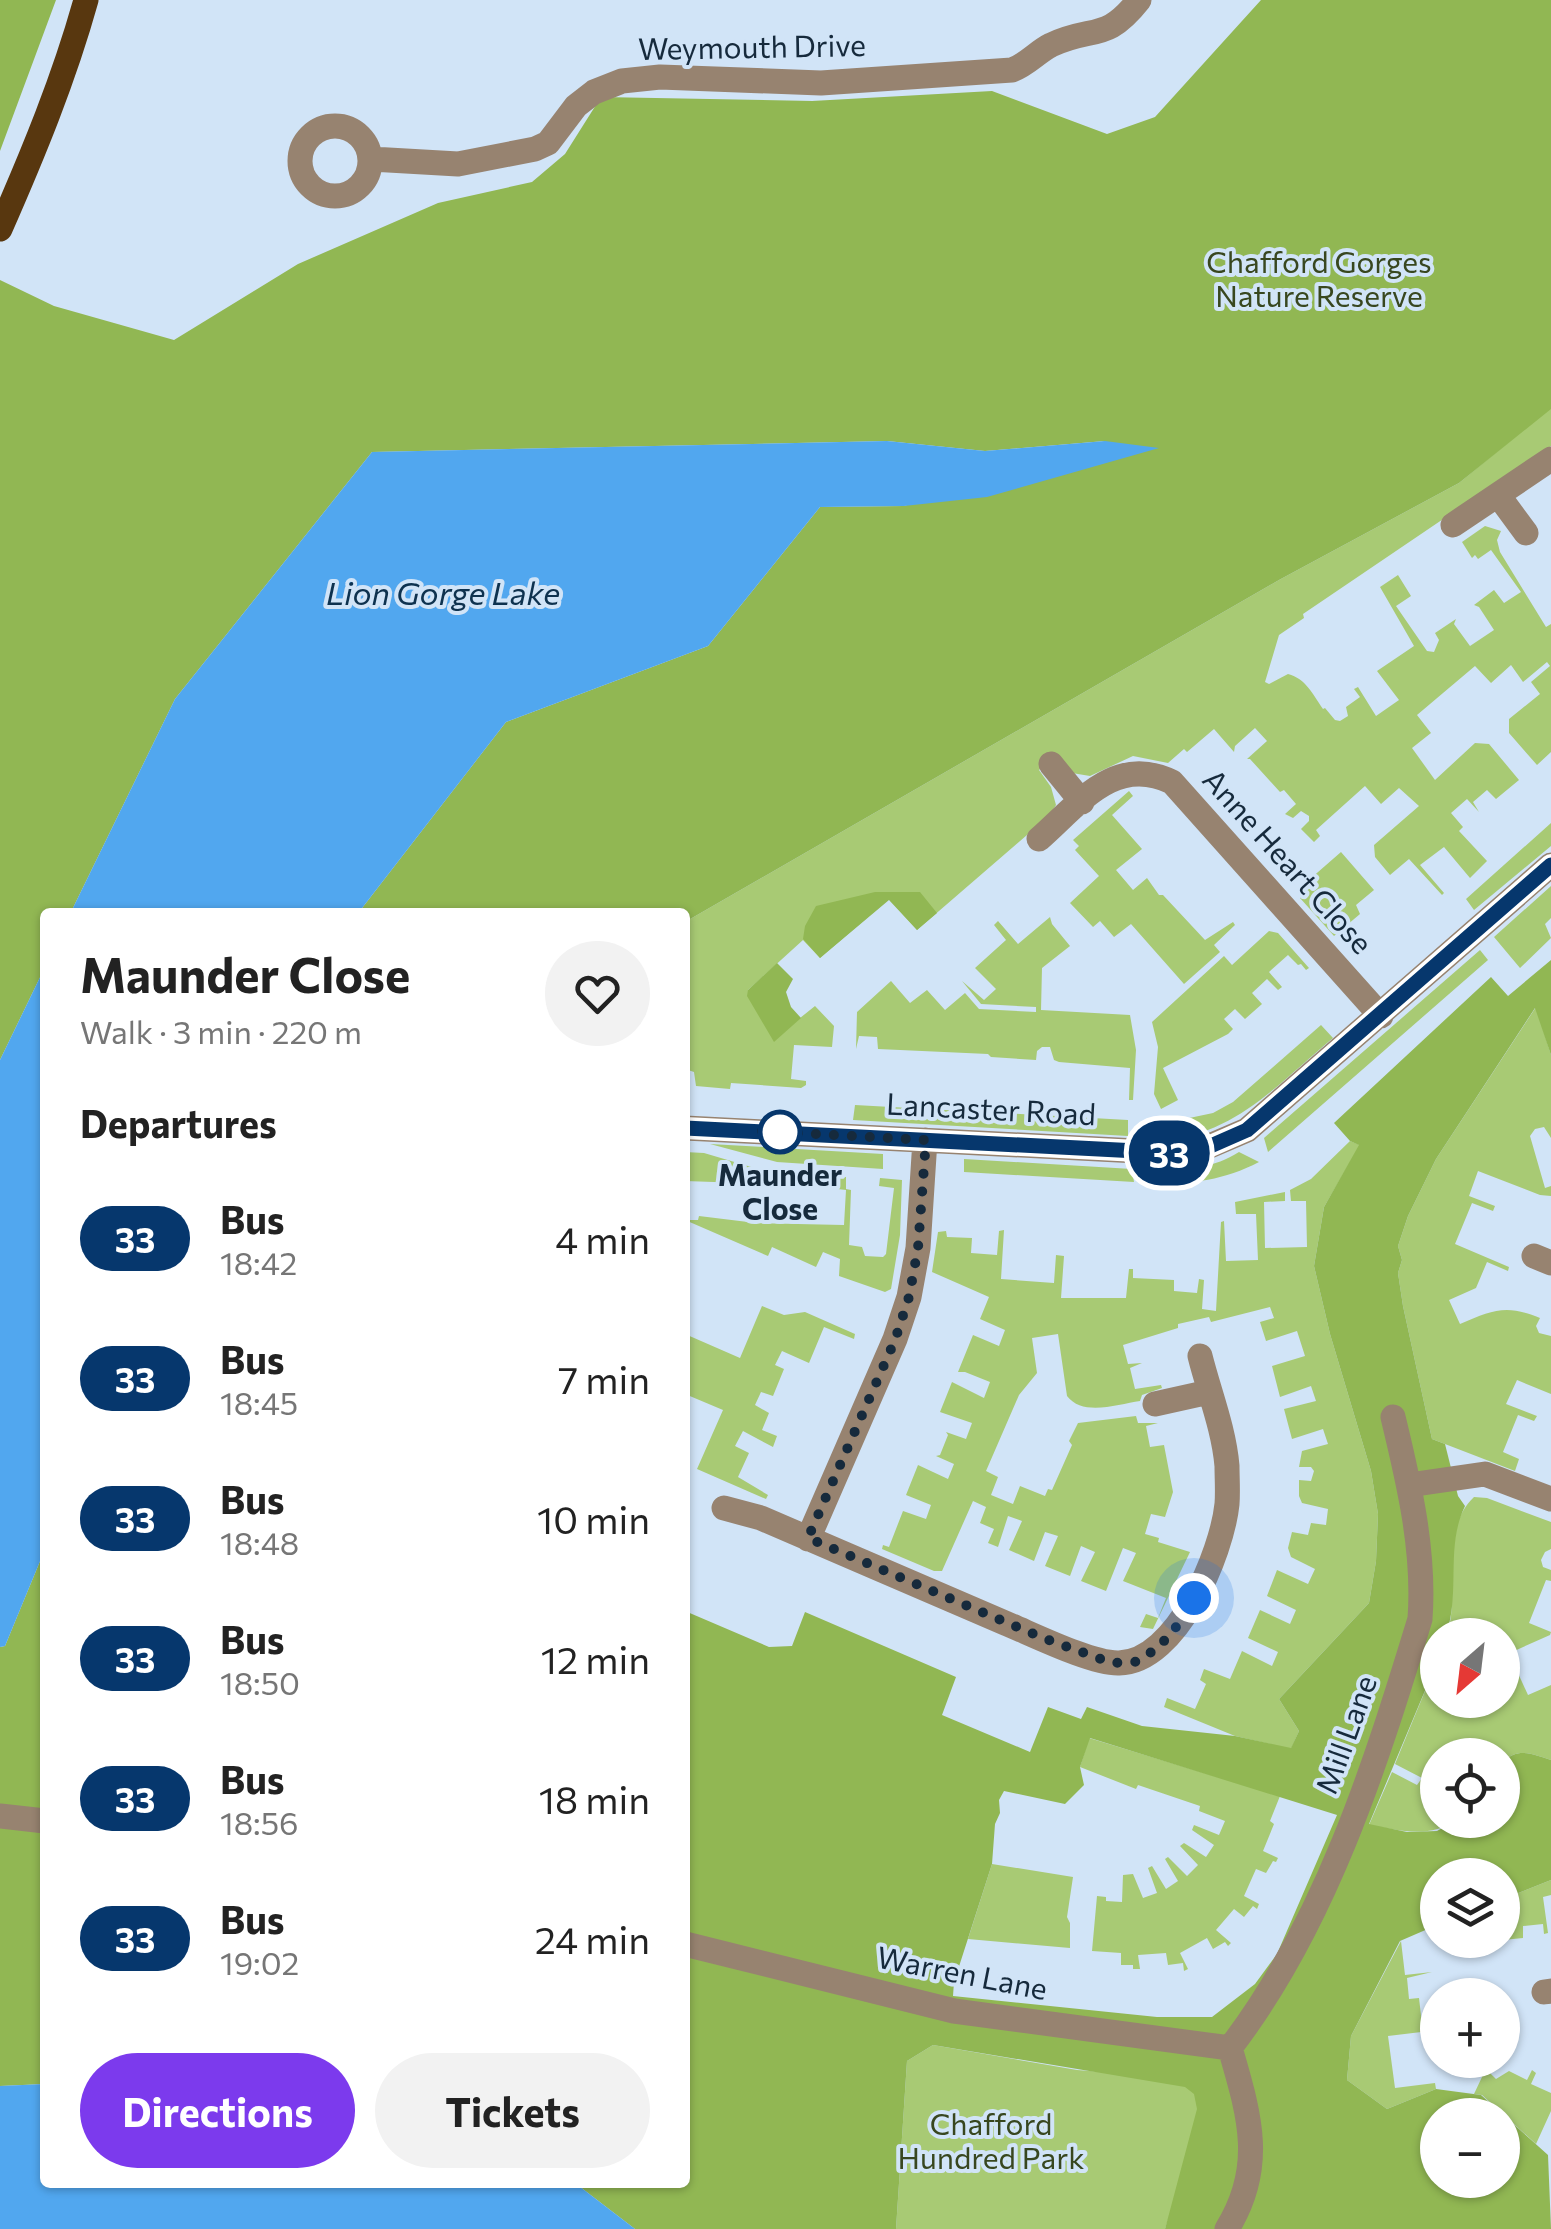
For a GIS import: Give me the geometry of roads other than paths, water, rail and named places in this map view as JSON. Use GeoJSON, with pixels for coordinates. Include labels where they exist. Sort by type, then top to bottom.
{"type":"FeatureCollection","features":[{"type":"Feature","properties":{"kind":"main road"},"geometry":{"type":"LineString","coordinates":[[0,229],[38,143],[86,0]]}},
{"type":"Feature","properties":{"kind":"street","name":"Weymouth Drive"},"geometry":{"type":"LineString","coordinates":[[371,159],[458,164],[535,149],[548,143],[576,106],[594,92],[622,82],[660,76],[821,83],[1012,70],[1030,63],[1047,47],[1074,36],[1110,30],[1139,0]]}},
{"type":"Feature","properties":{"kind":"street"},"geometry":{"type":"LineString","coordinates":[[1453,525],[1551,459]]}},
{"type":"Feature","properties":{"kind":"street"},"geometry":{"type":"LineString","coordinates":[[1498,495],[1526,534]]}},
{"type":"Feature","properties":{"kind":"street"},"geometry":{"type":"LineString","coordinates":[[1051,764],[1082,802]]}},
{"type":"Feature","properties":{"kind":"street","name":"Anne Heart Close"},"geometry":{"type":"LineString","coordinates":[[1039,840],[1119,774],[1148,772],[1172,782],[1381,1016]]}},
{"type":"Feature","properties":{"kind":"street","name":"Lancaster Road"},"geometry":{"type":"LineString","coordinates":[[690,1128],[1176,1153],[1206,1148],[1247,1130],[1551,865]]}},
{"type":"Feature","properties":{"kind":"street"},"geometry":{"type":"LineString","coordinates":[[808,1538],[895,1340],[909,1297],[918,1248],[926,1140]]}},
{"type":"Feature","properties":{"kind":"street"},"geometry":{"type":"LineString","coordinates":[[724,1508],[761,1518],[1043,1638],[1105,1661],[1135,1662],[1158,1648],[1194,1598],[1219,1538],[1227,1504],[1226,1462],[1200,1356]]}},
{"type":"Feature","properties":{"kind":"street"},"geometry":{"type":"LineString","coordinates":[[1155,1404],[1210,1392]]}},
{"type":"Feature","properties":{"kind":"street","name":"Mill Lane"},"geometry":{"type":"LineString","coordinates":[[1230,2048],[1255,2016],[1302,1931],[1358,1805],[1420,1619],[1422,1589],[1410,1485],[1393,1417]]}},
{"type":"Feature","properties":{"kind":"street"},"geometry":{"type":"LineString","coordinates":[[1410,1485],[1485,1474],[1551,1498]]}},
{"type":"Feature","properties":{"kind":"street"},"geometry":{"type":"LineString","coordinates":[[0,1816],[40,1820]]}},
{"type":"Feature","properties":{"kind":"street","name":"Warren Lane"},"geometry":{"type":"LineString","coordinates":[[690,1945],[954,2011],[1230,2048]]}},
{"type":"Feature","properties":{"kind":"street"},"geometry":{"type":"LineString","coordinates":[[1226,2229],[1246,2190],[1252,2163],[1250,2123],[1230,2048]]}},
{"type":"Feature","properties":{"kind":"water","name":"Lion Gorge Lake"},"geometry":{"type":"Polygon","coordinates":[[[887,441],[985,451],[1105,441],[1159,448],[987,497],[904,506],[820,507],[708,646],[506,722],[362,908],[73,908],[175,699],[372,452],[887,441]]]}},
{"type":"Feature","properties":{"kind":"water"},"geometry":{"type":"Polygon","coordinates":[[[40,977],[40,1561],[5,1646],[0,1647],[0,1060],[40,977]]]}},
{"type":"Feature","properties":{"kind":"water"},"geometry":{"type":"Polygon","coordinates":[[[40,2084],[40,2188],[582,2188],[635,2229],[0,2229],[0,2086],[40,2084]]]}},
{"type":"Feature","properties":{"kind":"place","name":"Maunder Close"},"geometry":{"type":"Point","coordinates":[780,1132]}},
{"type":"Feature","properties":{"kind":"park label","name":"Chafford Gorges Nature Reserve"},"geometry":{"type":"Point","coordinates":[1319,280]}},
{"type":"Feature","properties":{"kind":"park label","name":"Chafford Hundred Park"},"geometry":{"type":"Point","coordinates":[991,2142]}}]}
